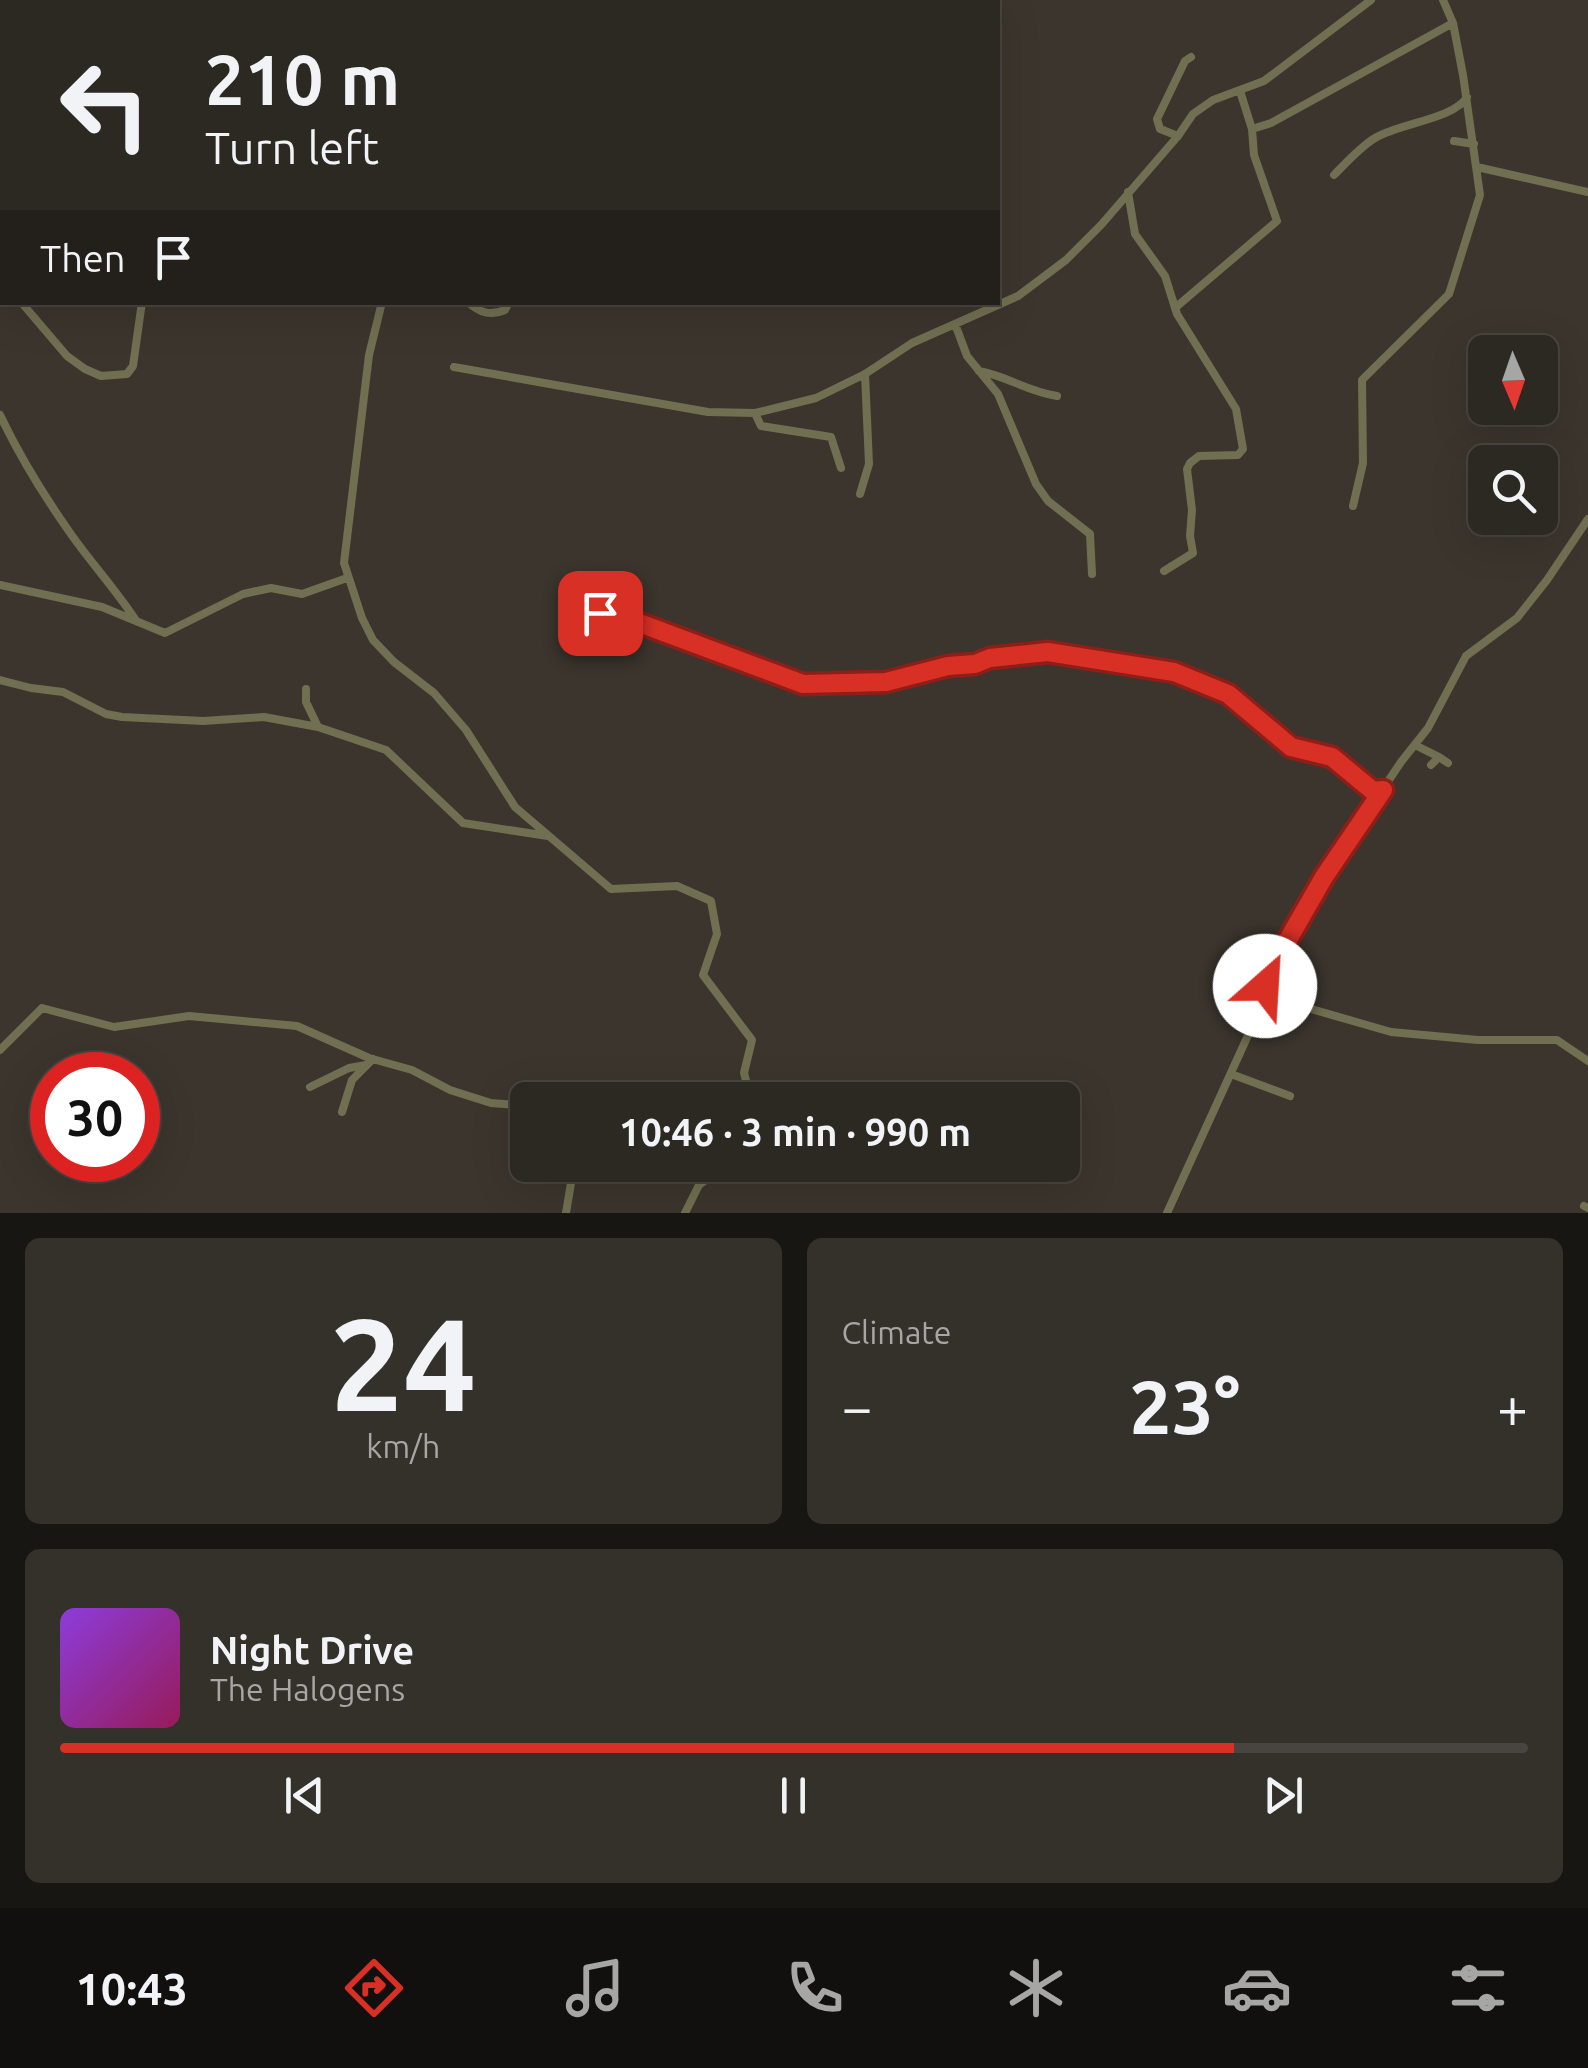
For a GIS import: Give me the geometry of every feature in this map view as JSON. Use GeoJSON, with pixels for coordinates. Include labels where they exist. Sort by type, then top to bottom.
{"type":"FeatureCollection","features":[{"type":"Feature","properties":{"kind":"street"},"geometry":{"type":"LineString","coordinates":[[454,367],[708,412],[755,413],[816,398],[865,374],[912,343],[1018,296],[1066,260],[1178,136],[1192,114],[1213,100],[1264,81],[1372,0]]}},
{"type":"Feature","properties":{"kind":"street"},"geometry":{"type":"LineString","coordinates":[[1352,506],[1362,463],[1362,380],[1450,294],[1480,195],[1467,97],[1452,23],[1443,0]]}},
{"type":"Feature","properties":{"kind":"street"},"geometry":{"type":"LineString","coordinates":[[1252,129],[1272,123],[1452,23]]}},
{"type":"Feature","properties":{"kind":"street"},"geometry":{"type":"LineString","coordinates":[[1178,136],[1160,129],[1157,120],[1191,57]]}},
{"type":"Feature","properties":{"kind":"street"},"geometry":{"type":"LineString","coordinates":[[1175,308],[1277,221],[1254,155],[1252,129],[1240,90]]}},
{"type":"Feature","properties":{"kind":"street"},"geometry":{"type":"LineString","coordinates":[[1334,175],[1372,140],[1413,122],[1450,113],[1462,106],[1467,97]]}},
{"type":"Feature","properties":{"kind":"street"},"geometry":{"type":"LineString","coordinates":[[1454,140],[1474,144]]}},
{"type":"Feature","properties":{"kind":"street"},"geometry":{"type":"LineString","coordinates":[[1478,166],[1588,192]]}},
{"type":"Feature","properties":{"kind":"street"},"geometry":{"type":"LineString","coordinates":[[1128,192],[1134,234],[1165,276],[1175,308],[1236,409],[1242,449],[1238,455],[1199,456],[1190,462],[1187,469],[1193,553],[1164,572]]}},
{"type":"Feature","properties":{"kind":"street"},"geometry":{"type":"LineString","coordinates":[[1477,210],[1484,219]]}},
{"type":"Feature","properties":{"kind":"street"},"geometry":{"type":"LineString","coordinates":[[23,305],[67,356],[101,376],[128,374],[133,366],[142,305]]}},
{"type":"Feature","properties":{"kind":"street"},"geometry":{"type":"LineString","coordinates":[[381,305],[369,355],[344,563],[373,640],[394,662],[434,692],[466,730],[515,807],[610,889],[676,886],[711,901],[717,934],[703,974],[752,1040],[744,1073],[746,1082]]}},
{"type":"Feature","properties":{"kind":"street"},"geometry":{"type":"LineString","coordinates":[[471,305],[490,314],[505,310],[508,305]]}},
{"type":"Feature","properties":{"kind":"street"},"geometry":{"type":"LineString","coordinates":[[955,324],[966,356],[998,394],[1036,484],[1048,501],[1090,534],[1092,574]]}},
{"type":"Feature","properties":{"kind":"street"},"geometry":{"type":"LineString","coordinates":[[979,371],[1000,376],[1025,390],[1056,396]]}},
{"type":"Feature","properties":{"kind":"street"},"geometry":{"type":"LineString","coordinates":[[860,494],[868,464],[865,374]]}},
{"type":"Feature","properties":{"kind":"street"},"geometry":{"type":"LineString","coordinates":[[755,413],[761,426],[830,437],[841,468]]}},
{"type":"Feature","properties":{"kind":"street"},"geometry":{"type":"LineString","coordinates":[[0,415],[73,538],[136,620]]}},
{"type":"Feature","properties":{"kind":"street"},"geometry":{"type":"LineString","coordinates":[[1168,1213],[1266,996],[1266,980],[1324,877],[1417,746],[1466,656],[1517,618],[1588,519]]}},
{"type":"Feature","properties":{"kind":"street"},"geometry":{"type":"LineString","coordinates":[[0,585],[102,607],[166,633],[243,594],[270,588],[302,594],[347,578]]}},
{"type":"Feature","properties":{"kind":"street"},"geometry":{"type":"LineString","coordinates":[[567,620],[615,614],[803,684],[886,682],[990,658],[1048,652],[1174,672],[1228,694],[1295,750],[1324,753],[1373,791],[1383,790]]}},
{"type":"Feature","properties":{"kind":"street"},"geometry":{"type":"LineString","coordinates":[[0,680],[64,692],[106,714],[122,717],[203,721],[264,717],[318,727],[386,750],[463,823],[548,836]]}},
{"type":"Feature","properties":{"kind":"street"},"geometry":{"type":"LineString","coordinates":[[306,689],[306,702],[318,727]]}},
{"type":"Feature","properties":{"kind":"street"},"geometry":{"type":"LineString","coordinates":[[1417,746],[1448,763]]}},
{"type":"Feature","properties":{"kind":"street"},"geometry":{"type":"LineString","coordinates":[[1431,765],[1439,757]]}},
{"type":"Feature","properties":{"kind":"street"},"geometry":{"type":"LineString","coordinates":[[1266,996],[1391,1032],[1478,1040],[1557,1040],[1588,1062]]}},
{"type":"Feature","properties":{"kind":"street"},"geometry":{"type":"LineString","coordinates":[[0,1050],[42,1008],[114,1027],[189,1016],[297,1026],[369,1062],[412,1070],[450,1090],[510,1104]]}},
{"type":"Feature","properties":{"kind":"street"},"geometry":{"type":"LineString","coordinates":[[310,1087],[369,1062]]}},
{"type":"Feature","properties":{"kind":"street"},"geometry":{"type":"LineString","coordinates":[[342,1112],[352,1080],[369,1062]]}},
{"type":"Feature","properties":{"kind":"street"},"geometry":{"type":"LineString","coordinates":[[1230,1074],[1290,1096]]}},
{"type":"Feature","properties":{"kind":"street"},"geometry":{"type":"LineString","coordinates":[[566,1213],[571,1182]]}},
{"type":"Feature","properties":{"kind":"street"},"geometry":{"type":"LineString","coordinates":[[685,1213],[703,1182]]}},
{"type":"Feature","properties":{"kind":"route"},"geometry":{"type":"LineString","coordinates":[[600,613],[615,614],[803,684],[894,681],[990,658],[1048,652],[1174,672],[1228,694],[1295,750],[1324,753],[1373,791],[1383,790],[1324,877],[1265,986]]}}]}
